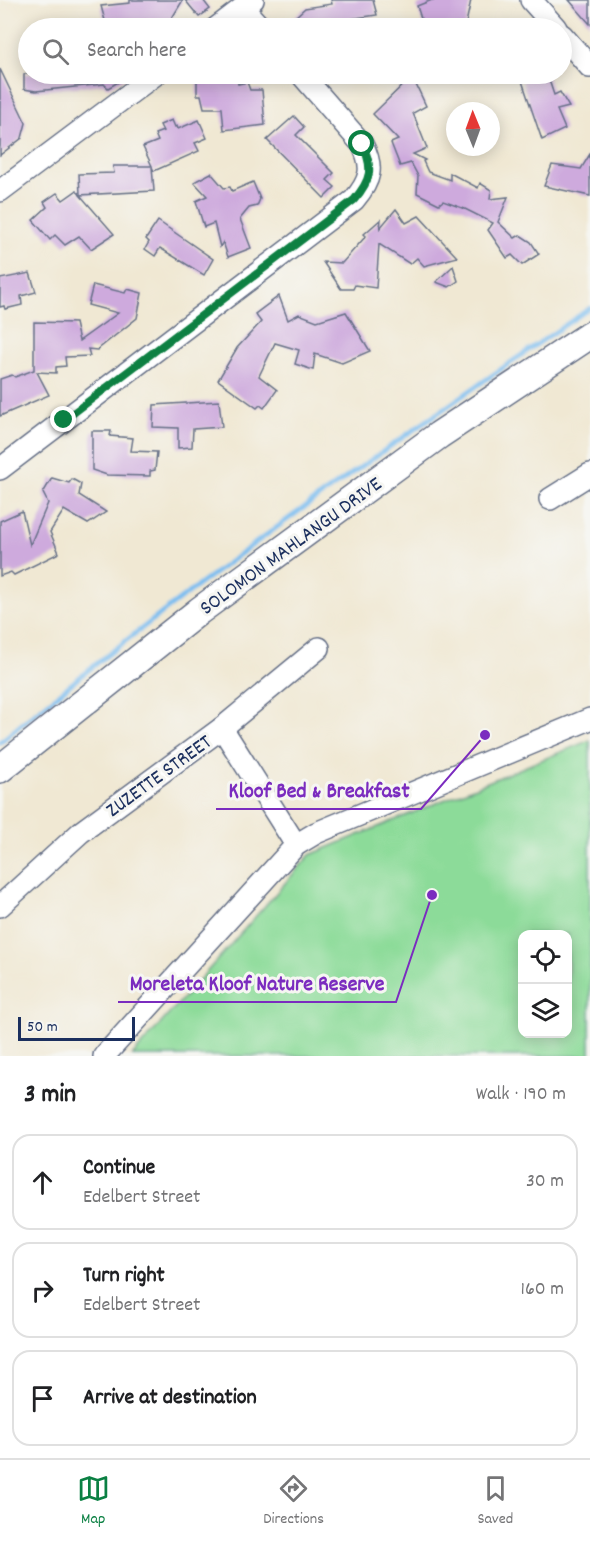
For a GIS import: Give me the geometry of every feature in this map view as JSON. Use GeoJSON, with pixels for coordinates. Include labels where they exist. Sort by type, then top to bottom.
{"type":"FeatureCollection","features":[{"type":"Feature","properties":{"kind":"main road","name":"SOLOMON MAHLANGU DRIVE"},"geometry":{"type":"LineString","coordinates":[[0,769],[199,611],[439,435],[590,335]]}},
{"type":"Feature","properties":{"kind":"street"},"geometry":{"type":"LineString","coordinates":[[531,0],[547,18]]}},
{"type":"Feature","properties":{"kind":"street"},"geometry":{"type":"LineString","coordinates":[[229,18],[248,4],[256,18]]}},
{"type":"Feature","properties":{"kind":"street"},"geometry":{"type":"LineString","coordinates":[[572,47],[590,67]]}},
{"type":"Feature","properties":{"kind":"street"},"geometry":{"type":"LineString","coordinates":[[0,191],[143,84]]}},
{"type":"Feature","properties":{"kind":"street"},"geometry":{"type":"LineString","coordinates":[[0,469],[354,200],[365,186],[369,173],[369,157],[362,144],[309,84]]}},
{"type":"Feature","properties":{"kind":"street"},"geometry":{"type":"LineString","coordinates":[[550,499],[590,474]]}},
{"type":"Feature","properties":{"kind":"street","name":"ZUZETTE STREET"},"geometry":{"type":"LineString","coordinates":[[0,906],[81,832],[222,728],[319,648]]}},
{"type":"Feature","properties":{"kind":"street"},"geometry":{"type":"LineString","coordinates":[[104,1056],[296,845],[316,833],[590,719]]}},
{"type":"Feature","properties":{"kind":"street"},"geometry":{"type":"LineString","coordinates":[[222,728],[296,845]]}},
{"type":"Feature","properties":{"kind":"green space"},"geometry":{"type":"Polygon","coordinates":[[[590,740],[590,1056],[132,1056],[310,855],[590,740]]]}},
{"type":"Feature","properties":{"kind":"building"},"geometry":{"type":"Polygon","coordinates":[[[130,0],[183,0],[172,18],[104,18],[101,6],[130,3],[130,0]]]}},
{"type":"Feature","properties":{"kind":"building"},"geometry":{"type":"Polygon","coordinates":[[[185,0],[203,0],[210,9],[199,17],[185,0]]]}},
{"type":"Feature","properties":{"kind":"building"},"geometry":{"type":"Polygon","coordinates":[[[331,0],[373,0],[377,15],[357,18],[294,18],[305,8],[332,4],[331,0]]]}},
{"type":"Feature","properties":{"kind":"building"},"geometry":{"type":"Polygon","coordinates":[[[432,0],[471,0],[467,18],[421,18],[417,6],[432,0]]]}},
{"type":"Feature","properties":{"kind":"building"},"geometry":{"type":"Polygon","coordinates":[[[569,0],[590,0],[590,24],[569,0]]]}},
{"type":"Feature","properties":{"kind":"building"},"geometry":{"type":"Polygon","coordinates":[[[0,69],[26,123],[22,138],[0,155],[0,69]]]}},
{"type":"Feature","properties":{"kind":"building"},"geometry":{"type":"Polygon","coordinates":[[[24,84],[104,84],[36,91],[24,89],[24,84]]]}},
{"type":"Feature","properties":{"kind":"building"},"geometry":{"type":"Polygon","coordinates":[[[197,84],[248,84],[250,90],[262,90],[265,125],[224,130],[222,108],[204,108],[201,95],[197,95],[197,84]]]}},
{"type":"Feature","properties":{"kind":"building"},"geometry":{"type":"Polygon","coordinates":[[[404,84],[416,84],[426,106],[413,113],[427,148],[413,154],[425,160],[423,161],[428,172],[450,180],[450,173],[478,188],[480,183],[491,190],[490,199],[508,197],[498,222],[515,238],[520,235],[531,242],[539,254],[522,265],[512,255],[507,258],[488,230],[493,223],[465,209],[443,201],[439,204],[417,193],[418,176],[411,163],[400,166],[391,143],[398,140],[373,114],[404,84]]]}},
{"type":"Feature","properties":{"kind":"building"},"geometry":{"type":"Polygon","coordinates":[[[523,84],[550,84],[554,95],[560,92],[569,107],[557,110],[565,129],[542,140],[523,84]]]}},
{"type":"Feature","properties":{"kind":"building"},"geometry":{"type":"Polygon","coordinates":[[[294,116],[304,127],[296,135],[334,173],[327,180],[335,187],[324,198],[267,140],[294,116]]]}},
{"type":"Feature","properties":{"kind":"building"},"geometry":{"type":"Polygon","coordinates":[[[172,120],[178,129],[199,120],[207,138],[195,143],[199,151],[154,171],[152,167],[154,191],[80,195],[114,234],[91,249],[79,236],[65,245],[55,235],[50,240],[33,220],[47,207],[44,202],[57,193],[63,200],[76,191],[80,194],[79,174],[114,173],[113,166],[152,166],[143,147],[158,141],[155,134],[163,131],[160,125],[172,120]]]}},
{"type":"Feature","properties":{"kind":"building"},"geometry":{"type":"Polygon","coordinates":[[[590,154],[590,196],[544,186],[552,165],[581,169],[590,154]]]}},
{"type":"Feature","properties":{"kind":"building"},"geometry":{"type":"Polygon","coordinates":[[[211,173],[224,188],[230,187],[232,191],[253,182],[260,199],[257,206],[249,208],[240,219],[251,248],[228,257],[223,242],[220,247],[214,223],[204,227],[196,201],[207,196],[194,182],[211,173]]]}},
{"type":"Feature","properties":{"kind":"building"},"geometry":{"type":"Polygon","coordinates":[[[396,209],[406,223],[419,216],[457,257],[424,266],[417,258],[410,264],[379,244],[376,288],[355,285],[353,289],[341,289],[323,262],[342,263],[366,236],[364,234],[381,219],[380,228],[396,209]]]}},
{"type":"Feature","properties":{"kind":"building"},"geometry":{"type":"Polygon","coordinates":[[[158,221],[213,259],[204,275],[160,248],[155,256],[145,249],[149,242],[146,239],[158,221]]]}},
{"type":"Feature","properties":{"kind":"building"},"geometry":{"type":"Polygon","coordinates":[[[453,266],[458,281],[449,287],[436,282],[453,266]]]}},
{"type":"Feature","properties":{"kind":"building"},"geometry":{"type":"Polygon","coordinates":[[[30,273],[36,292],[21,296],[22,305],[5,309],[4,306],[0,307],[0,279],[30,273]]]}},
{"type":"Feature","properties":{"kind":"building"},"geometry":{"type":"Polygon","coordinates":[[[93,285],[125,293],[127,289],[142,293],[137,318],[97,350],[88,349],[90,356],[65,357],[66,366],[56,367],[56,373],[37,372],[49,395],[0,416],[0,379],[12,375],[15,377],[34,370],[34,322],[75,323],[79,341],[118,313],[88,305],[93,285]]]}},
{"type":"Feature","properties":{"kind":"building"},"geometry":{"type":"Polygon","coordinates":[[[279,296],[288,320],[299,314],[317,321],[346,312],[370,351],[342,363],[315,354],[313,370],[295,364],[299,350],[275,343],[259,376],[277,390],[264,408],[260,405],[257,408],[218,380],[237,348],[261,322],[255,314],[279,296]]]}},
{"type":"Feature","properties":{"kind":"building"},"geometry":{"type":"Polygon","coordinates":[[[219,401],[222,427],[193,429],[192,447],[178,448],[178,428],[153,427],[154,405],[219,401]]]}},
{"type":"Feature","properties":{"kind":"building"},"geometry":{"type":"Polygon","coordinates":[[[92,431],[111,431],[110,436],[133,438],[131,451],[157,452],[155,470],[150,471],[150,476],[107,475],[92,470],[92,431]]]}},
{"type":"Feature","properties":{"kind":"building"},"geometry":{"type":"Polygon","coordinates":[[[52,478],[69,483],[72,479],[81,484],[79,495],[106,512],[88,524],[64,510],[50,532],[59,553],[14,575],[11,572],[0,576],[0,521],[22,511],[30,545],[48,503],[43,493],[52,478]]]}},
{"type":"Feature","properties":{"kind":"waterway"},"geometry":{"type":"LineString","coordinates":[[0,742],[143,627],[216,572],[439,412],[590,308]]}},
{"type":"Feature","properties":{"kind":"place","name":"Kloof Bed & Breakfast"},"geometry":{"type":"Point","coordinates":[485,735]}},
{"type":"Feature","properties":{"kind":"place","name":"Moreleta Kloof Nature Reserve"},"geometry":{"type":"Point","coordinates":[432,895]}},
{"type":"Feature","properties":{"kind":"route"},"geometry":{"type":"LineString","coordinates":[[64,420],[354,200],[365,186],[369,173],[369,157],[362,144]]}}]}
